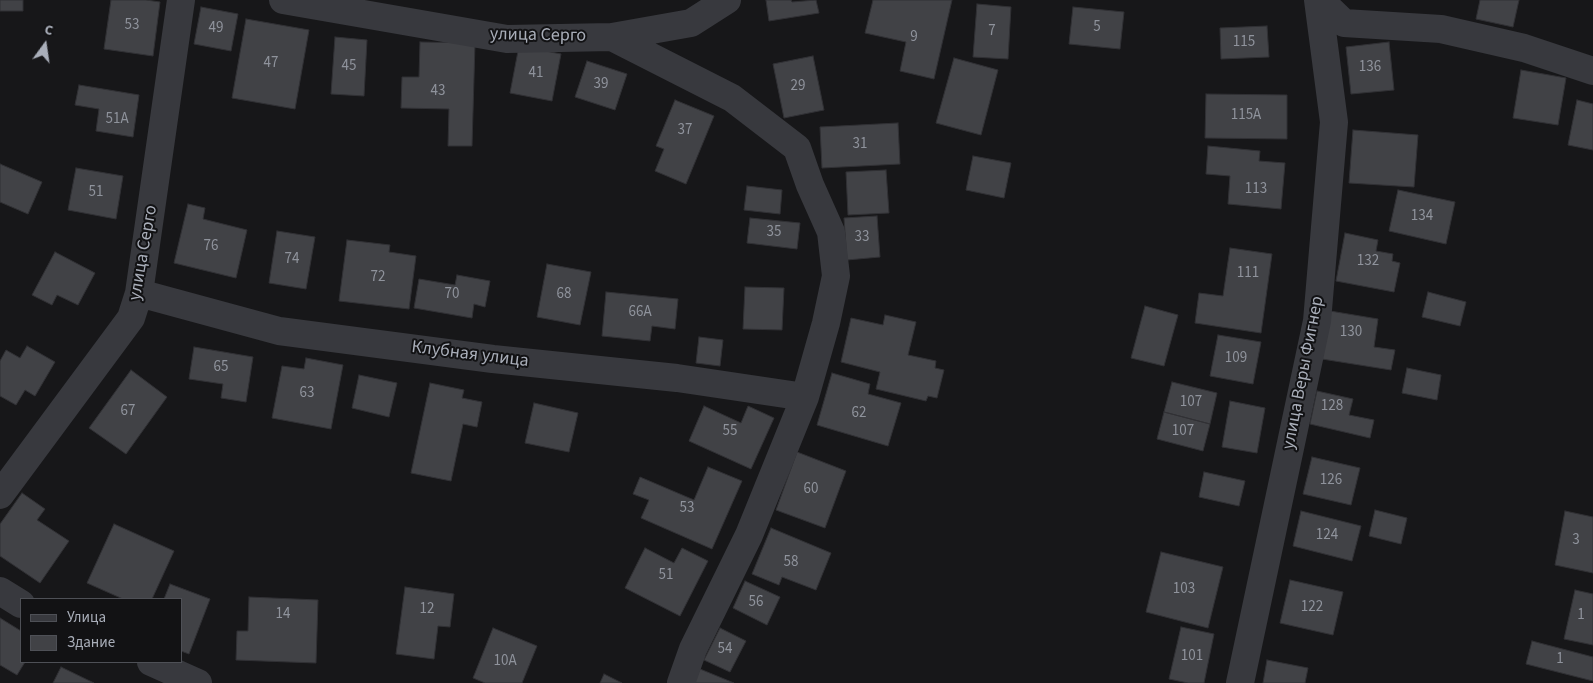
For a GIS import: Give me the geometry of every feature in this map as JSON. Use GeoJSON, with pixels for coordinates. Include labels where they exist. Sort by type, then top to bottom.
{"type":"FeatureCollection","features":[{"type":"Feature","properties":{"kind":"street","name":"улица Серго"},"geometry":{"type":"LineString","coordinates":[[0,495],[131,318],[139,293],[182,0]]}},
{"type":"Feature","properties":{"kind":"street","name":"улица Серго"},"geometry":{"type":"LineString","coordinates":[[283,0],[507,39],[612,37],[691,23],[726,0]]}},
{"type":"Feature","properties":{"kind":"street"},"geometry":{"type":"LineString","coordinates":[[1319,0],[1344,23],[1441,28],[1524,48],[1593,71]]}},
{"type":"Feature","properties":{"kind":"street","name":"улица Веры Фигнер"},"geometry":{"type":"LineString","coordinates":[[1240,683],[1317,321],[1334,122],[1319,0]]}},
{"type":"Feature","properties":{"kind":"street"},"geometry":{"type":"LineString","coordinates":[[612,37],[732,98],[797,148],[810,185],[831,232],[836,276],[826,323],[805,397],[749,535],[693,649],[681,683]]}},
{"type":"Feature","properties":{"kind":"street","name":"Клубная улица"},"geometry":{"type":"LineString","coordinates":[[139,293],[279,331],[493,359],[677,378],[805,397]]}},
{"type":"Feature","properties":{"kind":"street"},"geometry":{"type":"LineString","coordinates":[[0,591],[20,603]]}},
{"type":"Feature","properties":{"kind":"street"},"geometry":{"type":"LineString","coordinates":[[153,663],[198,683]]}},
{"type":"Feature","properties":{"kind":"building"},"geometry":{"type":"Polygon","coordinates":[[[0,0],[23,0],[23,11],[0,11],[0,0]]]}},
{"type":"Feature","properties":{"kind":"building"},"geometry":{"type":"Polygon","coordinates":[[[111,0],[160,2],[153,56],[104,49],[111,0]]]}},
{"type":"Feature","properties":{"kind":"building"},"geometry":{"type":"Polygon","coordinates":[[[766,0],[791,0],[792,2],[816,0],[819,13],[769,21],[766,0]]]}},
{"type":"Feature","properties":{"kind":"building"},"geometry":{"type":"Polygon","coordinates":[[[873,0],[952,0],[934,79],[900,71],[906,42],[865,33],[873,0]]]}},
{"type":"Feature","properties":{"kind":"building"},"geometry":{"type":"Polygon","coordinates":[[[1480,0],[1519,0],[1513,27],[1476,19],[1480,0]]]}},
{"type":"Feature","properties":{"kind":"building"},"geometry":{"type":"Polygon","coordinates":[[[977,4],[1011,7],[1008,59],[973,57],[977,4]]]}},
{"type":"Feature","properties":{"kind":"building"},"geometry":{"type":"Polygon","coordinates":[[[201,7],[238,14],[231,51],[194,44],[201,7]]]}},
{"type":"Feature","properties":{"kind":"building"},"geometry":{"type":"Polygon","coordinates":[[[1073,7],[1124,12],[1120,49],[1069,44],[1073,7]]]}},
{"type":"Feature","properties":{"kind":"building"},"geometry":{"type":"Polygon","coordinates":[[[246,19],[309,30],[295,109],[232,98],[246,19]]]}},
{"type":"Feature","properties":{"kind":"building"},"geometry":{"type":"Polygon","coordinates":[[[1267,26],[1269,57],[1221,59],[1220,28],[1267,26]]]}},
{"type":"Feature","properties":{"kind":"building"},"geometry":{"type":"Polygon","coordinates":[[[335,37],[367,40],[364,96],[331,94],[335,37]]]}},
{"type":"Feature","properties":{"kind":"building"},"geometry":{"type":"Polygon","coordinates":[[[420,42],[475,43],[472,146],[448,146],[449,109],[401,108],[402,77],[419,77],[420,42]]]}},
{"type":"Feature","properties":{"kind":"building"},"geometry":{"type":"Polygon","coordinates":[[[1389,42],[1394,90],[1351,94],[1346,47],[1389,42]]]}},
{"type":"Feature","properties":{"kind":"building"},"geometry":{"type":"Polygon","coordinates":[[[519,46],[561,54],[552,101],[510,93],[519,46]]]}},
{"type":"Feature","properties":{"kind":"building"},"geometry":{"type":"Polygon","coordinates":[[[813,56],[824,110],[784,118],[773,64],[813,56]]]}},
{"type":"Feature","properties":{"kind":"building"},"geometry":{"type":"Polygon","coordinates":[[[954,58],[998,70],[981,135],[936,123],[954,58]]]}},
{"type":"Feature","properties":{"kind":"building"},"geometry":{"type":"Polygon","coordinates":[[[587,61],[627,74],[615,110],[575,97],[587,61]]]}},
{"type":"Feature","properties":{"kind":"building"},"geometry":{"type":"Polygon","coordinates":[[[1521,70],[1566,78],[1558,125],[1513,118],[1521,70]]]}},
{"type":"Feature","properties":{"kind":"building"},"geometry":{"type":"Polygon","coordinates":[[[79,85],[139,95],[133,137],[96,131],[99,109],[75,105],[79,85]]]}},
{"type":"Feature","properties":{"kind":"building"},"geometry":{"type":"Polygon","coordinates":[[[1206,94],[1287,95],[1287,139],[1205,138],[1206,94]]]}},
{"type":"Feature","properties":{"kind":"building"},"geometry":{"type":"Polygon","coordinates":[[[675,100],[714,116],[686,184],[655,171],[664,149],[656,146],[675,100]]]}},
{"type":"Feature","properties":{"kind":"building"},"geometry":{"type":"Polygon","coordinates":[[[1577,100],[1593,104],[1593,150],[1568,145],[1577,100]]]}},
{"type":"Feature","properties":{"kind":"building"},"geometry":{"type":"Polygon","coordinates":[[[898,123],[900,164],[822,168],[820,127],[898,123]]]}},
{"type":"Feature","properties":{"kind":"building"},"geometry":{"type":"Polygon","coordinates":[[[1353,130],[1418,135],[1414,187],[1349,183],[1353,130]]]}},
{"type":"Feature","properties":{"kind":"building"},"geometry":{"type":"Polygon","coordinates":[[[1208,146],[1260,151],[1259,161],[1285,163],[1281,209],[1228,204],[1230,176],[1206,174],[1208,146]]]}},
{"type":"Feature","properties":{"kind":"building"},"geometry":{"type":"Polygon","coordinates":[[[973,156],[1011,163],[1004,198],[966,190],[973,156]]]}},
{"type":"Feature","properties":{"kind":"building"},"geometry":{"type":"Polygon","coordinates":[[[0,164],[42,182],[28,214],[0,202],[0,164]]]}},
{"type":"Feature","properties":{"kind":"building"},"geometry":{"type":"Polygon","coordinates":[[[76,168],[123,176],[116,219],[68,210],[76,168]]]}},
{"type":"Feature","properties":{"kind":"building"},"geometry":{"type":"Polygon","coordinates":[[[886,170],[889,213],[848,215],[846,172],[886,170]]]}},
{"type":"Feature","properties":{"kind":"building"},"geometry":{"type":"Polygon","coordinates":[[[747,186],[782,190],[780,214],[744,210],[747,186]]]}},
{"type":"Feature","properties":{"kind":"building"},"geometry":{"type":"Polygon","coordinates":[[[1398,190],[1455,202],[1446,244],[1389,231],[1398,190]]]}},
{"type":"Feature","properties":{"kind":"building"},"geometry":{"type":"Polygon","coordinates":[[[188,204],[205,208],[203,219],[247,230],[236,278],[174,263],[188,204]]]}},
{"type":"Feature","properties":{"kind":"building"},"geometry":{"type":"Polygon","coordinates":[[[877,216],[880,257],[847,260],[844,218],[877,216]]]}},
{"type":"Feature","properties":{"kind":"building"},"geometry":{"type":"Polygon","coordinates":[[[750,218],[800,223],[797,249],[747,243],[750,218]]]}},
{"type":"Feature","properties":{"kind":"building"},"geometry":{"type":"Polygon","coordinates":[[[277,231],[315,237],[306,289],[269,283],[277,231]]]}},
{"type":"Feature","properties":{"kind":"building"},"geometry":{"type":"Polygon","coordinates":[[[1345,233],[1378,240],[1376,251],[1393,254],[1392,261],[1400,263],[1394,292],[1336,281],[1345,233]]]}},
{"type":"Feature","properties":{"kind":"building"},"geometry":{"type":"Polygon","coordinates":[[[347,240],[390,245],[389,252],[416,256],[409,309],[339,301],[347,240]]]}},
{"type":"Feature","properties":{"kind":"building"},"geometry":{"type":"Polygon","coordinates":[[[1230,248],[1272,254],[1261,333],[1195,323],[1199,293],[1223,296],[1230,248]]]}},
{"type":"Feature","properties":{"kind":"building"},"geometry":{"type":"Polygon","coordinates":[[[55,252],[95,273],[78,305],[57,295],[52,305],[32,295],[55,252]]]}},
{"type":"Feature","properties":{"kind":"building"},"geometry":{"type":"Polygon","coordinates":[[[547,264],[591,272],[580,325],[537,317],[547,264]]]}},
{"type":"Feature","properties":{"kind":"building"},"geometry":{"type":"Polygon","coordinates":[[[457,275],[490,281],[485,307],[474,304],[472,318],[414,308],[419,279],[455,285],[457,275]]]}},
{"type":"Feature","properties":{"kind":"building"},"geometry":{"type":"Polygon","coordinates":[[[745,287],[784,288],[782,330],[743,329],[745,287]]]}},
{"type":"Feature","properties":{"kind":"building"},"geometry":{"type":"Polygon","coordinates":[[[606,292],[678,299],[675,329],[652,326],[650,341],[602,336],[606,292]]]}},
{"type":"Feature","properties":{"kind":"building"},"geometry":{"type":"Polygon","coordinates":[[[1428,292],[1466,302],[1460,326],[1422,317],[1428,292]]]}},
{"type":"Feature","properties":{"kind":"building"},"geometry":{"type":"Polygon","coordinates":[[[1145,306],[1178,315],[1164,366],[1131,358],[1145,306]]]}},
{"type":"Feature","properties":{"kind":"building"},"geometry":{"type":"Polygon","coordinates":[[[1330,311],[1378,319],[1374,347],[1395,350],[1391,370],[1322,359],[1330,311]]]}},
{"type":"Feature","properties":{"kind":"building"},"geometry":{"type":"Polygon","coordinates":[[[885,315],[916,322],[908,355],[936,361],[935,368],[944,370],[937,398],[928,396],[926,401],[876,389],[880,372],[841,362],[851,318],[883,325],[885,315]]]}},
{"type":"Feature","properties":{"kind":"building"},"geometry":{"type":"Polygon","coordinates":[[[1218,335],[1261,342],[1253,384],[1210,376],[1218,335]]]}},
{"type":"Feature","properties":{"kind":"building"},"geometry":{"type":"Polygon","coordinates":[[[699,337],[723,340],[720,366],[696,363],[699,337]]]}},
{"type":"Feature","properties":{"kind":"building"},"geometry":{"type":"Polygon","coordinates":[[[27,346],[55,362],[35,396],[25,390],[16,405],[0,396],[0,361],[6,350],[20,358],[27,346]]]}},
{"type":"Feature","properties":{"kind":"building"},"geometry":{"type":"Polygon","coordinates":[[[194,347],[253,357],[246,402],[221,398],[223,384],[189,379],[194,347]]]}},
{"type":"Feature","properties":{"kind":"building"},"geometry":{"type":"Polygon","coordinates":[[[306,358],[343,365],[331,429],[272,418],[282,366],[304,369],[306,358]]]}},
{"type":"Feature","properties":{"kind":"building"},"geometry":{"type":"Polygon","coordinates":[[[1407,368],[1441,375],[1437,400],[1402,393],[1407,368]]]}},
{"type":"Feature","properties":{"kind":"building"},"geometry":{"type":"Polygon","coordinates":[[[131,370],[167,397],[126,454],[89,428],[131,370]]]}},
{"type":"Feature","properties":{"kind":"building"},"geometry":{"type":"Polygon","coordinates":[[[832,373],[870,384],[868,394],[901,403],[888,446],[817,425],[832,373]]]}},
{"type":"Feature","properties":{"kind":"building"},"geometry":{"type":"Polygon","coordinates":[[[359,375],[397,383],[389,417],[352,408],[359,375]]]}},
{"type":"Feature","properties":{"kind":"building"},"geometry":{"type":"Polygon","coordinates":[[[1172,382],[1217,393],[1210,424],[1164,412],[1172,382]]]}},
{"type":"Feature","properties":{"kind":"building"},"geometry":{"type":"Polygon","coordinates":[[[430,383],[464,390],[462,398],[482,402],[477,427],[463,424],[451,481],[411,473],[430,383]]]}},
{"type":"Feature","properties":{"kind":"building"},"geometry":{"type":"Polygon","coordinates":[[[1317,391],[1353,399],[1349,415],[1374,420],[1370,438],[1310,424],[1317,391]]]}},
{"type":"Feature","properties":{"kind":"building"},"geometry":{"type":"Polygon","coordinates":[[[1230,401],[1265,408],[1257,453],[1222,447],[1230,401]]]}},
{"type":"Feature","properties":{"kind":"building"},"geometry":{"type":"Polygon","coordinates":[[[534,403],[578,413],[569,452],[525,443],[534,403]]]}},
{"type":"Feature","properties":{"kind":"building"},"geometry":{"type":"Polygon","coordinates":[[[704,406],[741,423],[748,406],[774,418],[751,469],[689,441],[704,406]]]}},
{"type":"Feature","properties":{"kind":"building"},"geometry":{"type":"Polygon","coordinates":[[[1164,412],[1210,424],[1203,451],[1157,439],[1164,412]]]}},
{"type":"Feature","properties":{"kind":"building"},"geometry":{"type":"Polygon","coordinates":[[[797,452],[846,471],[825,528],[776,510],[797,452]]]}},
{"type":"Feature","properties":{"kind":"building"},"geometry":{"type":"Polygon","coordinates":[[[1312,457],[1360,468],[1351,505],[1303,494],[1312,457]]]}},
{"type":"Feature","properties":{"kind":"building"},"geometry":{"type":"Polygon","coordinates":[[[708,467],[742,481],[712,549],[641,518],[649,500],[633,494],[640,477],[694,500],[708,467]]]}},
{"type":"Feature","properties":{"kind":"building"},"geometry":{"type":"Polygon","coordinates":[[[1204,472],[1245,481],[1239,506],[1199,497],[1204,472]]]}},
{"type":"Feature","properties":{"kind":"building"},"geometry":{"type":"Polygon","coordinates":[[[22,493],[45,509],[37,520],[69,541],[40,583],[0,556],[0,524],[22,493]]]}},
{"type":"Feature","properties":{"kind":"building"},"geometry":{"type":"Polygon","coordinates":[[[1375,510],[1407,518],[1401,544],[1369,536],[1375,510]]]}},
{"type":"Feature","properties":{"kind":"building"},"geometry":{"type":"Polygon","coordinates":[[[1301,511],[1361,526],[1352,561],[1293,546],[1301,511]]]}},
{"type":"Feature","properties":{"kind":"building"},"geometry":{"type":"Polygon","coordinates":[[[1565,511],[1593,517],[1593,573],[1555,565],[1565,511]]]}},
{"type":"Feature","properties":{"kind":"building"},"geometry":{"type":"Polygon","coordinates":[[[114,524],[174,551],[152,598],[121,598],[87,583],[114,524]]]}},
{"type":"Feature","properties":{"kind":"building"},"geometry":{"type":"Polygon","coordinates":[[[771,528],[831,553],[816,590],[782,577],[779,585],[752,574],[771,528]]]}},
{"type":"Feature","properties":{"kind":"building"},"geometry":{"type":"Polygon","coordinates":[[[645,548],[674,563],[682,548],[708,561],[680,616],[625,588],[645,548]]]}},
{"type":"Feature","properties":{"kind":"building"},"geometry":{"type":"Polygon","coordinates":[[[1161,552],[1223,567],[1208,628],[1146,612],[1161,552]]]}},
{"type":"Feature","properties":{"kind":"building"},"geometry":{"type":"Polygon","coordinates":[[[1290,580],[1343,592],[1333,635],[1280,623],[1290,580]]]}},
{"type":"Feature","properties":{"kind":"building"},"geometry":{"type":"Polygon","coordinates":[[[745,581],[780,597],[767,625],[733,608],[745,581]]]}},
{"type":"Feature","properties":{"kind":"building"},"geometry":{"type":"Polygon","coordinates":[[[170,584],[210,599],[189,654],[182,651],[182,598],[164,598],[170,584]]]}},
{"type":"Feature","properties":{"kind":"building"},"geometry":{"type":"Polygon","coordinates":[[[405,587],[454,594],[450,627],[438,626],[434,659],[396,654],[405,587]]]}},
{"type":"Feature","properties":{"kind":"building"},"geometry":{"type":"Polygon","coordinates":[[[1575,590],[1593,594],[1593,645],[1564,639],[1575,590]]]}},
{"type":"Feature","properties":{"kind":"building"},"geometry":{"type":"Polygon","coordinates":[[[249,597],[318,600],[316,663],[236,660],[237,631],[248,631],[249,597]]]}},
{"type":"Feature","properties":{"kind":"building"},"geometry":{"type":"Polygon","coordinates":[[[0,618],[20,630],[20,663],[24,663],[17,675],[0,665],[0,618]]]}},
{"type":"Feature","properties":{"kind":"building"},"geometry":{"type":"Polygon","coordinates":[[[1181,627],[1214,634],[1204,683],[1188,683],[1169,679],[1181,627]]]}},
{"type":"Feature","properties":{"kind":"building"},"geometry":{"type":"Polygon","coordinates":[[[493,628],[537,646],[522,683],[485,683],[473,678],[493,628]]]}},
{"type":"Feature","properties":{"kind":"building"},"geometry":{"type":"Polygon","coordinates":[[[720,628],[746,641],[730,672],[704,660],[720,628]]]}},
{"type":"Feature","properties":{"kind":"building"},"geometry":{"type":"Polygon","coordinates":[[[1532,641],[1593,657],[1593,681],[1526,664],[1532,641]]]}},
{"type":"Feature","properties":{"kind":"building"},"geometry":{"type":"Polygon","coordinates":[[[1267,660],[1308,668],[1305,683],[1263,683],[1267,660]]]}},
{"type":"Feature","properties":{"kind":"building"},"geometry":{"type":"Polygon","coordinates":[[[61,667],[94,683],[53,683],[61,667]]]}},
{"type":"Feature","properties":{"kind":"building"},"geometry":{"type":"Polygon","coordinates":[[[700,669],[734,683],[694,683],[700,669]]]}},
{"type":"Feature","properties":{"kind":"building"},"geometry":{"type":"Polygon","coordinates":[[[604,674],[622,683],[600,683],[604,674]]]}}]}
